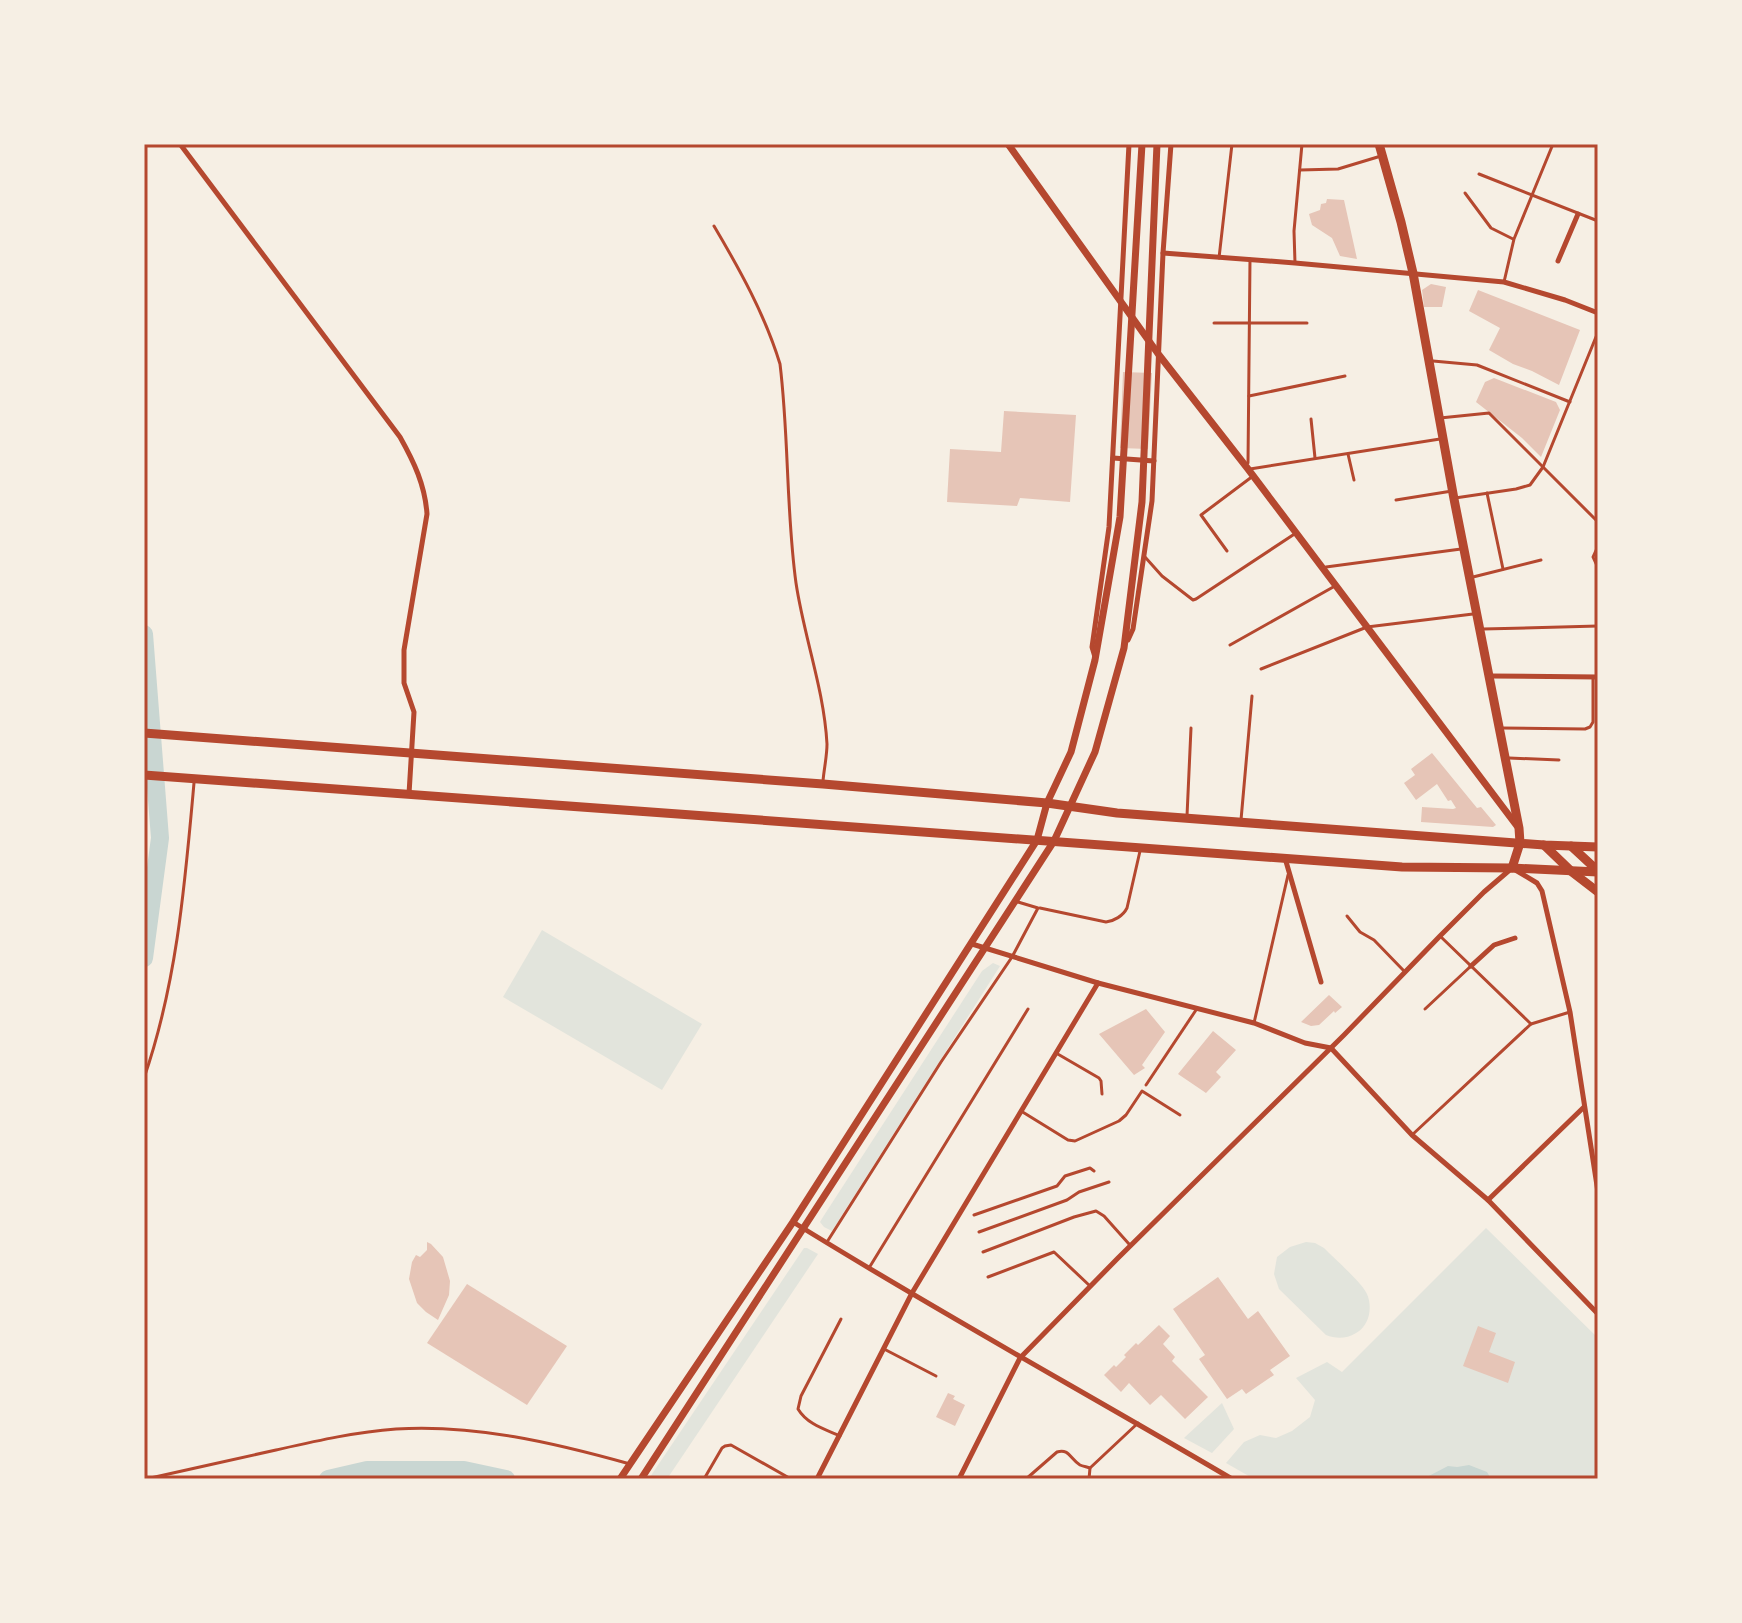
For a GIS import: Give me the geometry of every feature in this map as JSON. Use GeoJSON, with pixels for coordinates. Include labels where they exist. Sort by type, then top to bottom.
{"type":"FeatureCollection","features":[{"type":"Feature","properties":{"kind":"main road"},"geometry":{"type":"LineString","coordinates":[[1379,144],[1413,273],[1519,828],[1520,843],[1512,868]]}},
{"type":"Feature","properties":{"kind":"main road"},"geometry":{"type":"LineString","coordinates":[[144,733],[823,784],[1047,803],[1187,819],[1598,847]]}},
{"type":"Feature","properties":{"kind":"main road"},"geometry":{"type":"LineString","coordinates":[[144,775],[1402,867],[1598,872]]}},
{"type":"Feature","properties":{"kind":"main road"},"geometry":{"type":"LineString","coordinates":[[1544,845],[1598,892]]}},
{"type":"Feature","properties":{"kind":"main road"},"geometry":{"type":"LineString","coordinates":[[1571,846],[1598,872]]}},
{"type":"Feature","properties":{"kind":"street"},"geometry":{"type":"LineString","coordinates":[[180,144],[390,424],[416,465],[426,498],[427,514],[404,650],[404,683],[414,712],[409,795]]}},
{"type":"Feature","properties":{"kind":"street"},"geometry":{"type":"LineString","coordinates":[[1008,144],[1159,355],[1519,828]]}},
{"type":"Feature","properties":{"kind":"street"},"geometry":{"type":"LineString","coordinates":[[1095,660],[1092,647],[1109,527],[1129,144]]}},
{"type":"Feature","properties":{"kind":"street"},"geometry":{"type":"LineString","coordinates":[[625,1472],[793,1222],[1037,840],[1047,803],[1071,752],[1095,660],[1120,517],[1142,144]]}},
{"type":"Feature","properties":{"kind":"street"},"geometry":{"type":"LineString","coordinates":[[641,1479],[1054,841],[1095,752],[1124,648],[1142,502],[1157,144]]}},
{"type":"Feature","properties":{"kind":"street"},"geometry":{"type":"LineString","coordinates":[[1124,648],[1133,629],[1152,501],[1171,144]]}},
{"type":"Feature","properties":{"kind":"street"},"geometry":{"type":"LineString","coordinates":[[1558,261],[1578,214]]}},
{"type":"Feature","properties":{"kind":"street"},"geometry":{"type":"LineString","coordinates":[[1163,253],[1504,282],[1598,313]]}},
{"type":"Feature","properties":{"kind":"street"},"geometry":{"type":"LineString","coordinates":[[1113,458],[1154,461]]}},
{"type":"Feature","properties":{"kind":"street"},"geometry":{"type":"LineString","coordinates":[[1490,676],[1596,677]]}},
{"type":"Feature","properties":{"kind":"street"},"geometry":{"type":"LineString","coordinates":[[1285,857],[1321,982]]}},
{"type":"Feature","properties":{"kind":"street"},"geometry":{"type":"LineString","coordinates":[[959,1479],[1020,1358],[1484,892],[1512,868],[1537,883],[1542,891],[1570,1012],[1598,1192]]}},
{"type":"Feature","properties":{"kind":"street"},"geometry":{"type":"LineString","coordinates":[[1471,966],[1494,945],[1515,938]]}},
{"type":"Feature","properties":{"kind":"street"},"geometry":{"type":"LineString","coordinates":[[972,944],[1098,983],[1254,1023],[1305,1043],[1331,1048],[1412,1135],[1488,1200],[1598,1314]]}},
{"type":"Feature","properties":{"kind":"street"},"geometry":{"type":"LineString","coordinates":[[817,1479],[912,1293],[1098,983]]}},
{"type":"Feature","properties":{"kind":"street"},"geometry":{"type":"LineString","coordinates":[[1488,1200],[1584,1107]]}},
{"type":"Feature","properties":{"kind":"street"},"geometry":{"type":"LineString","coordinates":[[793,1222],[1020,1358],[1232,1479]]}},
{"type":"Feature","properties":{"kind":"lane"},"geometry":{"type":"LineString","coordinates":[[1219,258],[1232,144]]}},
{"type":"Feature","properties":{"kind":"lane"},"geometry":{"type":"LineString","coordinates":[[1295,263],[1294,231],[1302,144]]}},
{"type":"Feature","properties":{"kind":"lane"},"geometry":{"type":"LineString","coordinates":[[1504,282],[1514,239],[1553,144]]}},
{"type":"Feature","properties":{"kind":"lane"},"geometry":{"type":"LineString","coordinates":[[1300,170],[1338,169],[1381,156]]}},
{"type":"Feature","properties":{"kind":"lane"},"geometry":{"type":"LineString","coordinates":[[1479,174],[1598,221]]}},
{"type":"Feature","properties":{"kind":"lane"},"geometry":{"type":"LineString","coordinates":[[1465,193],[1491,228],[1514,239]]}},
{"type":"Feature","properties":{"kind":"lane"},"geometry":{"type":"LineString","coordinates":[[714,226],[772,337],[780,364],[796,580],[820,694],[827,747],[823,784]]}},
{"type":"Feature","properties":{"kind":"lane"},"geometry":{"type":"LineString","coordinates":[[1250,259],[1250,473]]}},
{"type":"Feature","properties":{"kind":"lane"},"geometry":{"type":"LineString","coordinates":[[1214,323],[1307,323]]}},
{"type":"Feature","properties":{"kind":"lane"},"geometry":{"type":"LineString","coordinates":[[1396,500],[1487,493],[1530,485],[1543,467],[1598,332]]}},
{"type":"Feature","properties":{"kind":"lane"},"geometry":{"type":"LineString","coordinates":[[1429,361],[1477,365],[1570,402]]}},
{"type":"Feature","properties":{"kind":"lane"},"geometry":{"type":"LineString","coordinates":[[1249,396],[1345,376]]}},
{"type":"Feature","properties":{"kind":"lane"},"geometry":{"type":"LineString","coordinates":[[1439,418],[1489,413],[1598,522]]}},
{"type":"Feature","properties":{"kind":"lane"},"geometry":{"type":"LineString","coordinates":[[1311,419],[1315,458]]}},
{"type":"Feature","properties":{"kind":"lane"},"geometry":{"type":"LineString","coordinates":[[1227,551],[1201,515],[1250,473],[1315,458],[1443,439]]}},
{"type":"Feature","properties":{"kind":"lane"},"geometry":{"type":"LineString","coordinates":[[1348,454],[1354,480]]}},
{"type":"Feature","properties":{"kind":"lane"},"geometry":{"type":"LineString","coordinates":[[1487,493],[1503,569]]}},
{"type":"Feature","properties":{"kind":"lane"},"geometry":{"type":"LineString","coordinates":[[1143,556],[1162,576],[1193,600],[1296,533]]}},
{"type":"Feature","properties":{"kind":"lane"},"geometry":{"type":"LineString","coordinates":[[1598,546],[1593,557],[1598,568]]}},
{"type":"Feature","properties":{"kind":"lane"},"geometry":{"type":"LineString","coordinates":[[1322,568],[1464,548]]}},
{"type":"Feature","properties":{"kind":"lane"},"geometry":{"type":"LineString","coordinates":[[1469,578],[1541,560]]}},
{"type":"Feature","properties":{"kind":"lane"},"geometry":{"type":"LineString","coordinates":[[1230,645],[1335,585]]}},
{"type":"Feature","properties":{"kind":"lane"},"geometry":{"type":"LineString","coordinates":[[1261,669],[1367,627],[1476,614]]}},
{"type":"Feature","properties":{"kind":"lane"},"geometry":{"type":"LineString","coordinates":[[1479,629],[1598,626]]}},
{"type":"Feature","properties":{"kind":"lane"},"geometry":{"type":"LineString","coordinates":[[1499,728],[1590,727],[1596,677]]}},
{"type":"Feature","properties":{"kind":"lane"},"geometry":{"type":"LineString","coordinates":[[1241,823],[1252,696]]}},
{"type":"Feature","properties":{"kind":"lane"},"geometry":{"type":"LineString","coordinates":[[1187,819],[1191,728]]}},
{"type":"Feature","properties":{"kind":"lane"},"geometry":{"type":"LineString","coordinates":[[1505,758],[1559,760]]}},
{"type":"Feature","properties":{"kind":"lane"},"geometry":{"type":"LineString","coordinates":[[144,1078],[155,1046],[172,972],[183,902],[191,779]]}},
{"type":"Feature","properties":{"kind":"lane"},"geometry":{"type":"LineString","coordinates":[[1014,901],[1106,922],[1115,919],[1127,908],[1141,848]]}},
{"type":"Feature","properties":{"kind":"lane"},"geometry":{"type":"LineString","coordinates":[[1254,1023],[1289,872]]}},
{"type":"Feature","properties":{"kind":"lane"},"geometry":{"type":"LineString","coordinates":[[827,1243],[941,1062],[1012,957],[1038,908]]}},
{"type":"Feature","properties":{"kind":"lane"},"geometry":{"type":"LineString","coordinates":[[1347,916],[1360,932],[1374,940],[1406,972]]}},
{"type":"Feature","properties":{"kind":"lane"},"geometry":{"type":"LineString","coordinates":[[1440,936],[1531,1024]]}},
{"type":"Feature","properties":{"kind":"lane"},"geometry":{"type":"LineString","coordinates":[[1425,1009],[1471,966]]}},
{"type":"Feature","properties":{"kind":"lane"},"geometry":{"type":"LineString","coordinates":[[869,1268],[1028,1009]]}},
{"type":"Feature","properties":{"kind":"lane"},"geometry":{"type":"LineString","coordinates":[[1146,1085],[1196,1010]]}},
{"type":"Feature","properties":{"kind":"lane"},"geometry":{"type":"LineString","coordinates":[[1412,1135],[1531,1024],[1570,1012]]}},
{"type":"Feature","properties":{"kind":"lane"},"geometry":{"type":"LineString","coordinates":[[1056,1053],[1099,1078],[1102,1094]]}},
{"type":"Feature","properties":{"kind":"lane"},"geometry":{"type":"LineString","coordinates":[[1021,1111],[1068,1140],[1075,1141],[1119,1121],[1142,1091],[1180,1115]]}},
{"type":"Feature","properties":{"kind":"lane"},"geometry":{"type":"LineString","coordinates":[[974,1215],[1057,1186],[1065,1176],[1090,1168],[1094,1171]]}},
{"type":"Feature","properties":{"kind":"lane"},"geometry":{"type":"LineString","coordinates":[[979,1232],[1109,1182]]}},
{"type":"Feature","properties":{"kind":"lane"},"geometry":{"type":"LineString","coordinates":[[983,1252],[1096,1211],[1130,1246]]}},
{"type":"Feature","properties":{"kind":"lane"},"geometry":{"type":"LineString","coordinates":[[988,1277],[1054,1252],[1090,1286]]}},
{"type":"Feature","properties":{"kind":"lane"},"geometry":{"type":"LineString","coordinates":[[840,1436],[810,1423],[798,1409],[801,1396],[841,1319]]}},
{"type":"Feature","properties":{"kind":"lane"},"geometry":{"type":"LineString","coordinates":[[884,1349],[936,1376]]}},
{"type":"Feature","properties":{"kind":"lane"},"geometry":{"type":"LineString","coordinates":[[1089,1479],[1090,1468],[1138,1423]]}},
{"type":"Feature","properties":{"kind":"lane"},"geometry":{"type":"LineString","coordinates":[[146,1479],[354,1433],[398,1429],[441,1429],[521,1438],[561,1446],[625,1472]]}},
{"type":"Feature","properties":{"kind":"lane"},"geometry":{"type":"LineString","coordinates":[[704,1479],[722,1448],[731,1445],[791,1479]]}},
{"type":"Feature","properties":{"kind":"lane"},"geometry":{"type":"LineString","coordinates":[[1026,1479],[1063,1450],[1078,1464],[1090,1468]]}},
{"type":"Feature","properties":{"kind":"shaded area"},"geometry":{"type":"Polygon","coordinates":[[[542,930],[702,1024],[662,1090],[503,997],[542,930]]]}},
{"type":"Feature","properties":{"kind":"shaded area"},"geometry":{"type":"Polygon","coordinates":[[[993,963],[1000,966],[832,1231],[824,1227],[820,1222],[823,1217],[982,971],[993,963]]]}},
{"type":"Feature","properties":{"kind":"shaded area"},"geometry":{"type":"Polygon","coordinates":[[[1486,1228],[1598,1338],[1598,1479],[1254,1479],[1226,1463],[1244,1442],[1260,1435],[1276,1438],[1292,1431],[1310,1417],[1315,1400],[1296,1378],[1327,1362],[1342,1372],[1486,1228]]]}},
{"type":"Feature","properties":{"kind":"shaded area"},"geometry":{"type":"Polygon","coordinates":[[[1306,1242],[1324,1248],[1367,1294],[1369,1316],[1360,1330],[1352,1335],[1341,1338],[1326,1335],[1279,1289],[1274,1274],[1277,1257],[1290,1247],[1306,1242]]]}},
{"type":"Feature","properties":{"kind":"shaded area"},"geometry":{"type":"Polygon","coordinates":[[[804,1248],[818,1254],[667,1479],[650,1477],[804,1248]]]}},
{"type":"Feature","properties":{"kind":"shaded area"},"geometry":{"type":"Polygon","coordinates":[[[1222,1403],[1234,1429],[1212,1453],[1184,1438],[1222,1403]]]}},
{"type":"Feature","properties":{"kind":"shaded area"},"geometry":{"type":"Polygon","coordinates":[[[1469,1465],[1487,1472],[1491,1479],[1423,1479],[1448,1466],[1469,1465]]]}},
{"type":"Feature","properties":{"kind":"building"},"geometry":{"type":"Polygon","coordinates":[[[1327,199],[1344,200],[1357,259],[1340,256],[1332,238],[1312,225],[1309,214],[1320,210],[1327,199]]]}},
{"type":"Feature","properties":{"kind":"building"},"geometry":{"type":"Polygon","coordinates":[[[1431,284],[1446,287],[1442,307],[1424,307],[1422,290],[1431,284]]]}},
{"type":"Feature","properties":{"kind":"building"},"geometry":{"type":"Polygon","coordinates":[[[1478,290],[1580,330],[1559,385],[1489,350],[1500,328],[1469,311],[1478,290]]]}},
{"type":"Feature","properties":{"kind":"building"},"geometry":{"type":"Polygon","coordinates":[[[1123,372],[1152,373],[1148,449],[1120,448],[1123,372]]]}},
{"type":"Feature","properties":{"kind":"building"},"geometry":{"type":"Polygon","coordinates":[[[1494,378],[1556,402],[1560,410],[1541,457],[1476,402],[1485,382],[1494,378]]]}},
{"type":"Feature","properties":{"kind":"building"},"geometry":{"type":"Polygon","coordinates":[[[1004,411],[1076,415],[1070,502],[1020,498],[1017,506],[947,502],[950,449],[1001,452],[1004,411]]]}},
{"type":"Feature","properties":{"kind":"building"},"geometry":{"type":"Polygon","coordinates":[[[1432,753],[1477,808],[1481,807],[1496,825],[1421,822],[1422,807],[1456,808],[1437,784],[1416,800],[1404,783],[1415,775],[1411,769],[1432,753]]]}},
{"type":"Feature","properties":{"kind":"building"},"geometry":{"type":"Polygon","coordinates":[[[1329,995],[1342,1007],[1319,1025],[1301,1022],[1329,995]]]}},
{"type":"Feature","properties":{"kind":"building"},"geometry":{"type":"Polygon","coordinates":[[[1146,1009],[1165,1032],[1142,1065],[1145,1068],[1134,1075],[1099,1034],[1146,1009]]]}},
{"type":"Feature","properties":{"kind":"building"},"geometry":{"type":"Polygon","coordinates":[[[1213,1031],[1236,1050],[1216,1072],[1221,1077],[1206,1093],[1178,1074],[1213,1031]]]}},
{"type":"Feature","properties":{"kind":"building"},"geometry":{"type":"Polygon","coordinates":[[[427,1242],[443,1257],[450,1281],[449,1295],[438,1320],[417,1303],[409,1279],[412,1262],[416,1255],[420,1257],[427,1250],[427,1242]]]}},
{"type":"Feature","properties":{"kind":"building"},"geometry":{"type":"Polygon","coordinates":[[[1218,1277],[1248,1319],[1258,1311],[1290,1356],[1270,1370],[1274,1375],[1246,1394],[1242,1389],[1227,1399],[1199,1359],[1205,1355],[1173,1309],[1218,1277]]]}},
{"type":"Feature","properties":{"kind":"building"},"geometry":{"type":"Polygon","coordinates":[[[467,1284],[567,1346],[527,1405],[427,1343],[467,1284]]]}},
{"type":"Feature","properties":{"kind":"building"},"geometry":{"type":"Polygon","coordinates":[[[1159,1325],[1170,1336],[1163,1344],[1175,1357],[1172,1361],[1208,1397],[1185,1419],[1161,1395],[1150,1405],[1129,1383],[1121,1392],[1104,1375],[1159,1325]]]}},
{"type":"Feature","properties":{"kind":"building"},"geometry":{"type":"Polygon","coordinates":[[[1478,1326],[1496,1333],[1489,1352],[1515,1362],[1508,1383],[1463,1366],[1478,1326]]]}},
{"type":"Feature","properties":{"kind":"building"},"geometry":{"type":"Polygon","coordinates":[[[948,1393],[965,1405],[955,1426],[936,1417],[948,1393]]]}},
{"type":"Feature","properties":{"kind":"waterway"},"geometry":{"type":"LineString","coordinates":[[144,634],[160,838],[144,958]]}},
{"type":"Feature","properties":{"kind":"waterway"},"geometry":{"type":"LineString","coordinates":[[328,1479],[367,1470],[464,1470],[506,1479]]}}]}
